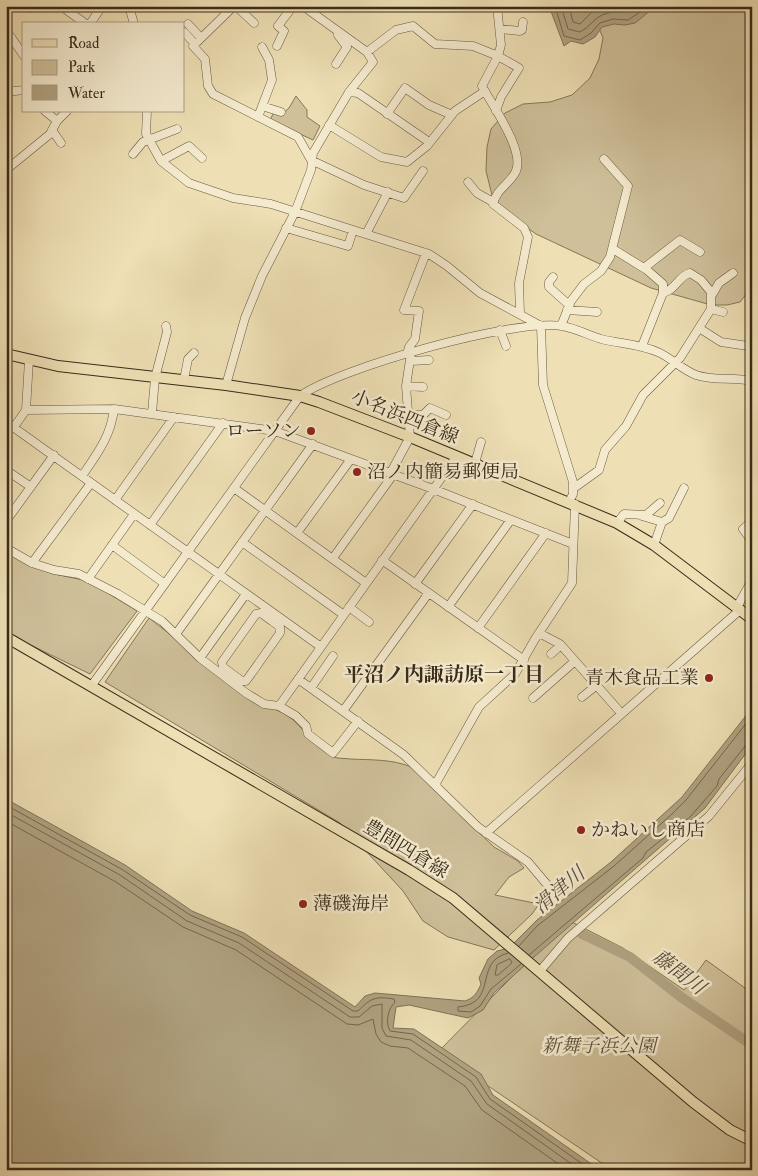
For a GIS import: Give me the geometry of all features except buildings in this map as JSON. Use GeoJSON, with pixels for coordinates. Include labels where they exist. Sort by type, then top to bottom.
{"type":"FeatureCollection","features":[{"type":"Feature","properties":{"kind":"main road","name":"小名浜四倉線"},"geometry":{"type":"LineString","coordinates":[[6,354],[29,360],[300,396],[475,463],[616,523],[654,545],[752,619]]}},
{"type":"Feature","properties":{"kind":"main road","name":"豊間四倉線"},"geometry":{"type":"LineString","coordinates":[[6,637],[409,870],[466,908],[716,1120],[752,1141]]}},
{"type":"Feature","properties":{"kind":"street"},"geometry":{"type":"LineString","coordinates":[[61,6],[83,22]]}},
{"type":"Feature","properties":{"kind":"street"},"geometry":{"type":"LineString","coordinates":[[91,22],[102,6]]}},
{"type":"Feature","properties":{"kind":"street"},"geometry":{"type":"LineString","coordinates":[[129,6],[133,22]]}},
{"type":"Feature","properties":{"kind":"street"},"geometry":{"type":"LineString","coordinates":[[185,46],[194,45],[235,6],[254,23]]}},
{"type":"Feature","properties":{"kind":"street"},"geometry":{"type":"LineString","coordinates":[[277,46],[284,31],[278,26],[293,6]]}},
{"type":"Feature","properties":{"kind":"street"},"geometry":{"type":"LineString","coordinates":[[226,385],[245,318],[295,212],[312,170],[313,153],[349,92],[373,62],[367,52],[303,6]]}},
{"type":"Feature","properties":{"kind":"street"},"geometry":{"type":"LineString","coordinates":[[493,202],[495,196],[515,173],[518,164],[517,150],[482,86],[498,56],[500,30],[497,6]]}},
{"type":"Feature","properties":{"kind":"street"},"geometry":{"type":"LineString","coordinates":[[500,30],[520,31],[522,30],[523,22]]}},
{"type":"Feature","properties":{"kind":"street"},"geometry":{"type":"LineString","coordinates":[[188,24],[202,38]]}},
{"type":"Feature","properties":{"kind":"street"},"geometry":{"type":"LineString","coordinates":[[367,52],[396,30],[413,26],[435,44],[473,46],[498,56],[519,68],[501,97],[496,111]]}},
{"type":"Feature","properties":{"kind":"street"},"geometry":{"type":"LineString","coordinates":[[336,29],[348,48],[336,64]]}},
{"type":"Feature","properties":{"kind":"street"},"geometry":{"type":"LineString","coordinates":[[6,30],[22,53]]}},
{"type":"Feature","properties":{"kind":"street"},"geometry":{"type":"LineString","coordinates":[[185,33],[205,59],[208,86],[213,94],[298,137],[312,160],[364,185],[404,198],[423,171]]}},
{"type":"Feature","properties":{"kind":"street"},"geometry":{"type":"LineString","coordinates":[[258,117],[264,97],[270,87],[272,69],[262,46]]}},
{"type":"Feature","properties":{"kind":"street"},"geometry":{"type":"LineString","coordinates":[[387,114],[405,88],[429,105],[452,115]]}},
{"type":"Feature","properties":{"kind":"street"},"geometry":{"type":"LineString","coordinates":[[6,92],[22,91]]}},
{"type":"Feature","properties":{"kind":"street"},"geometry":{"type":"LineString","coordinates":[[329,125],[381,157],[402,163],[422,150],[464,103],[485,91]]}},
{"type":"Feature","properties":{"kind":"street"},"geometry":{"type":"LineString","coordinates":[[349,92],[358,93],[429,142]]}},
{"type":"Feature","properties":{"kind":"street"},"geometry":{"type":"LineString","coordinates":[[262,106],[281,112]]}},
{"type":"Feature","properties":{"kind":"street"},"geometry":{"type":"LineString","coordinates":[[46,112],[57,121]]}},
{"type":"Feature","properties":{"kind":"street"},"geometry":{"type":"LineString","coordinates":[[6,170],[52,130],[57,121],[66,112]]}},
{"type":"Feature","properties":{"kind":"street"},"geometry":{"type":"LineString","coordinates":[[147,112],[146,134],[161,161],[189,184],[233,198],[271,204],[426,253],[447,266],[480,293],[541,326]]}},
{"type":"Feature","properties":{"kind":"street"},"geometry":{"type":"LineString","coordinates":[[132,154],[143,142],[177,128]]}},
{"type":"Feature","properties":{"kind":"street"},"geometry":{"type":"LineString","coordinates":[[52,130],[60,142]]}},
{"type":"Feature","properties":{"kind":"street"},"geometry":{"type":"LineString","coordinates":[[161,161],[189,146],[202,158]]}},
{"type":"Feature","properties":{"kind":"street"},"geometry":{"type":"LineString","coordinates":[[561,326],[568,307],[584,284],[604,268],[613,249],[628,186],[604,159]]}},
{"type":"Feature","properties":{"kind":"street"},"geometry":{"type":"LineString","coordinates":[[468,182],[477,193],[493,202],[493,204],[524,228],[528,237],[518,283],[520,314]]}},
{"type":"Feature","properties":{"kind":"street"},"geometry":{"type":"LineString","coordinates":[[366,234],[388,192]]}},
{"type":"Feature","properties":{"kind":"street"},"geometry":{"type":"LineString","coordinates":[[286,228],[348,246],[353,230]]}},
{"type":"Feature","properties":{"kind":"street"},"geometry":{"type":"LineString","coordinates":[[644,268],[680,240],[700,252]]}},
{"type":"Feature","properties":{"kind":"street"},"geometry":{"type":"LineString","coordinates":[[613,249],[644,268],[663,284],[663,293],[642,346]]}},
{"type":"Feature","properties":{"kind":"street"},"geometry":{"type":"LineString","coordinates":[[332,558],[391,474],[410,437],[406,386],[410,356],[408,347],[414,339],[419,311],[404,310],[426,253]]}},
{"type":"Feature","properties":{"kind":"street"},"geometry":{"type":"LineString","coordinates":[[663,293],[671,292],[684,274],[690,273],[701,280],[712,295]]}},
{"type":"Feature","properties":{"kind":"street"},"geometry":{"type":"LineString","coordinates":[[574,488],[599,470],[605,450],[626,426],[643,394],[675,362],[711,309],[712,295],[719,283],[733,273]]}},
{"type":"Feature","properties":{"kind":"street"},"geometry":{"type":"LineString","coordinates":[[553,277],[549,282],[550,287],[568,307],[598,312]]}},
{"type":"Feature","properties":{"kind":"street"},"geometry":{"type":"LineString","coordinates":[[711,309],[723,312]]}},
{"type":"Feature","properties":{"kind":"street"},"geometry":{"type":"LineString","coordinates":[[152,413],[155,378],[166,336],[166,326]]}},
{"type":"Feature","properties":{"kind":"street"},"geometry":{"type":"LineString","coordinates":[[435,785],[480,707],[515,674],[572,583],[574,544],[572,503],[574,488],[543,385],[541,326]]}},
{"type":"Feature","properties":{"kind":"street"},"geometry":{"type":"LineString","coordinates":[[92,685],[300,396],[313,387],[500,330],[541,326],[561,326],[628,345],[642,346],[695,374],[714,378],[734,377],[752,380]]}},
{"type":"Feature","properties":{"kind":"street"},"geometry":{"type":"LineString","coordinates":[[699,328],[721,342],[748,346]]}},
{"type":"Feature","properties":{"kind":"street"},"geometry":{"type":"LineString","coordinates":[[500,330],[506,346]]}},
{"type":"Feature","properties":{"kind":"street"},"geometry":{"type":"LineString","coordinates":[[184,380],[188,359],[194,353]]}},
{"type":"Feature","properties":{"kind":"street"},"geometry":{"type":"LineString","coordinates":[[410,356],[429,360]]}},
{"type":"Feature","properties":{"kind":"street"},"geometry":{"type":"LineString","coordinates":[[14,426],[26,410],[29,360]]}},
{"type":"Feature","properties":{"kind":"street"},"geometry":{"type":"LineString","coordinates":[[406,386],[423,387]]}},
{"type":"Feature","properties":{"kind":"street"},"geometry":{"type":"LineString","coordinates":[[407,415],[423,415],[430,408],[446,415]]}},
{"type":"Feature","properties":{"kind":"street"},"geometry":{"type":"LineString","coordinates":[[26,410],[114,409],[275,431],[433,489],[510,521],[574,544]]}},
{"type":"Feature","properties":{"kind":"street"},"geometry":{"type":"LineString","coordinates":[[82,476],[100,450],[112,427],[114,409]]}},
{"type":"Feature","properties":{"kind":"street"},"geometry":{"type":"LineString","coordinates":[[115,500],[174,417]]}},
{"type":"Feature","properties":{"kind":"street"},"geometry":{"type":"LineString","coordinates":[[6,422],[219,574],[274,618],[321,647]]}},
{"type":"Feature","properties":{"kind":"street"},"geometry":{"type":"LineString","coordinates":[[150,525],[224,423]]}},
{"type":"Feature","properties":{"kind":"street"},"geometry":{"type":"LineString","coordinates":[[475,463],[482,442]]}},
{"type":"Feature","properties":{"kind":"street"},"geometry":{"type":"LineString","coordinates":[[176,634],[313,444]]}},
{"type":"Feature","properties":{"kind":"street"},"geometry":{"type":"LineString","coordinates":[[7,521],[54,455]]}},
{"type":"Feature","properties":{"kind":"street"},"geometry":{"type":"LineString","coordinates":[[279,706],[457,456]]}},
{"type":"Feature","properties":{"kind":"street"},"geometry":{"type":"LineString","coordinates":[[298,533],[351,460]]}},
{"type":"Feature","properties":{"kind":"street"},"geometry":{"type":"LineString","coordinates":[[6,470],[31,487]]}},
{"type":"Feature","properties":{"kind":"street"},"geometry":{"type":"LineString","coordinates":[[32,563],[91,482]]}},
{"type":"Feature","properties":{"kind":"street"},"geometry":{"type":"LineString","coordinates":[[234,488],[366,583]]}},
{"type":"Feature","properties":{"kind":"street"},"geometry":{"type":"LineString","coordinates":[[654,545],[662,522],[669,518],[684,488]]}},
{"type":"Feature","properties":{"kind":"street"},"geometry":{"type":"LineString","coordinates":[[415,584],[472,504]]}},
{"type":"Feature","properties":{"kind":"street"},"geometry":{"type":"LineString","coordinates":[[642,516],[660,504]]}},
{"type":"Feature","properties":{"kind":"street"},"geometry":{"type":"LineString","coordinates":[[88,579],[134,514]]}},
{"type":"Feature","properties":{"kind":"street"},"geometry":{"type":"LineString","coordinates":[[616,523],[624,514],[642,516],[662,522]]}},
{"type":"Feature","properties":{"kind":"street"},"geometry":{"type":"LineString","coordinates":[[448,607],[510,521]]}},
{"type":"Feature","properties":{"kind":"street"},"geometry":{"type":"LineString","coordinates":[[752,521],[743,529],[752,541]]}},
{"type":"Feature","properties":{"kind":"street"},"geometry":{"type":"LineString","coordinates":[[478,628],[546,534]]}},
{"type":"Feature","properties":{"kind":"street"},"geometry":{"type":"LineString","coordinates":[[242,542],[344,615]]}},
{"type":"Feature","properties":{"kind":"street"},"geometry":{"type":"LineString","coordinates":[[112,545],[165,584]]}},
{"type":"Feature","properties":{"kind":"street"},"geometry":{"type":"LineString","coordinates":[[6,548],[32,563],[54,570],[79,574],[118,594],[162,621],[200,658],[264,704],[279,706],[296,716],[306,726],[308,734],[333,753],[358,721]]}},
{"type":"Feature","properties":{"kind":"street"},"geometry":{"type":"LineString","coordinates":[[382,560],[524,660]]}},
{"type":"Feature","properties":{"kind":"street"},"geometry":{"type":"LineString","coordinates":[[486,833],[738,608],[752,580]]}},
{"type":"Feature","properties":{"kind":"street"},"geometry":{"type":"LineString","coordinates":[[200,658],[246,594]]}},
{"type":"Feature","properties":{"kind":"street"},"geometry":{"type":"LineString","coordinates":[[343,711],[428,594]]}},
{"type":"Feature","properties":{"kind":"street"},"geometry":{"type":"LineString","coordinates":[[349,607],[369,622]]}},
{"type":"Feature","properties":{"kind":"street"},"geometry":{"type":"LineString","coordinates":[[261,613],[274,618],[280,627],[280,633],[246,681],[242,681],[222,667],[222,662],[256,614],[261,613]]}},
{"type":"Feature","properties":{"kind":"street"},"geometry":{"type":"LineString","coordinates":[[539,633],[561,646],[621,713]]}},
{"type":"Feature","properties":{"kind":"street"},"geometry":{"type":"LineString","coordinates":[[551,654],[561,646]]}},
{"type":"Feature","properties":{"kind":"street"},"geometry":{"type":"LineString","coordinates":[[310,688],[333,656]]}},
{"type":"Feature","properties":{"kind":"street"},"geometry":{"type":"LineString","coordinates":[[533,698],[575,661]]}},
{"type":"Feature","properties":{"kind":"street"},"geometry":{"type":"LineString","coordinates":[[298,679],[404,755],[486,833],[528,862],[550,888]]}},
{"type":"Feature","properties":{"kind":"street"},"geometry":{"type":"LineString","coordinates":[[582,697],[597,685]]}},
{"type":"Feature","properties":{"kind":"street"},"geometry":{"type":"LineString","coordinates":[[537,968],[568,938],[709,816],[752,763]]}},
{"type":"Feature","properties":{"kind":"green space"},"geometry":{"type":"Polygon","coordinates":[[[581,6],[752,6],[752,287],[740,302],[727,305],[711,305],[651,288],[536,234],[505,212],[492,195],[486,171],[487,147],[491,129],[505,113],[523,104],[550,102],[572,95],[590,78],[599,59],[603,38],[596,21],[581,6]]]}},
{"type":"Feature","properties":{"kind":"green space"},"geometry":{"type":"Polygon","coordinates":[[[296,96],[307,110],[307,117],[320,126],[313,140],[270,120],[274,112],[282,114],[289,108],[296,96]]]}},
{"type":"Feature","properties":{"kind":"green space"},"geometry":{"type":"Polygon","coordinates":[[[6,552],[30,566],[54,574],[88,581],[137,611],[90,674],[6,633],[11,620],[6,618],[6,552]]]}},
{"type":"Feature","properties":{"kind":"green space"},"geometry":{"type":"Polygon","coordinates":[[[149,618],[264,707],[287,715],[316,744],[334,757],[389,761],[411,767],[494,847],[518,861],[524,868],[509,877],[495,895],[539,904],[532,914],[494,950],[448,937],[423,921],[403,891],[340,823],[105,682],[149,618]]]}},
{"type":"Feature","properties":{"kind":"green space","name":"新舞子浜公園"},"geometry":{"type":"Polygon","coordinates":[[[568,920],[623,948],[684,990],[706,960],[752,993],[752,1023],[746,1032],[752,1036],[752,1170],[612,1170],[438,1052],[568,920]]]}},
{"type":"Feature","properties":{"kind":"water"},"geometry":{"type":"Polygon","coordinates":[[[549,6],[656,6],[635,23],[625,25],[614,24],[602,27],[595,37],[583,44],[571,41],[564,46],[549,6]]]}},
{"type":"Feature","properties":{"kind":"water"},"geometry":{"type":"Polygon","coordinates":[[[752,708],[752,745],[705,808],[494,993],[483,1010],[468,1018],[409,1005],[396,1007],[393,1028],[414,1029],[481,1074],[493,1095],[600,1170],[6,1170],[6,799],[125,865],[192,911],[244,933],[355,1007],[365,996],[375,993],[465,1001],[473,997],[478,990],[481,984],[479,978],[488,959],[497,951],[509,948],[537,920],[611,862],[682,797],[752,708]]]}},
{"type":"Feature","properties":{"kind":"waterway","name":"藤間川"},"geometry":{"type":"LineString","coordinates":[[582,934],[630,957],[681,997],[752,1045]]}},
{"type":"Feature","properties":{"kind":"place","name":"ローソン"},"geometry":{"type":"Point","coordinates":[311,431]}},
{"type":"Feature","properties":{"kind":"place","name":"沼ノ内簡易郵便局"},"geometry":{"type":"Point","coordinates":[357,472]}},
{"type":"Feature","properties":{"kind":"place","name":"青木食品工業"},"geometry":{"type":"Point","coordinates":[709,678]}},
{"type":"Feature","properties":{"kind":"place","name":"かねいし商店"},"geometry":{"type":"Point","coordinates":[581,830]}},
{"type":"Feature","properties":{"kind":"place","name":"薄磯海岸"},"geometry":{"type":"Point","coordinates":[303,904]}},
{"type":"Feature","properties":{"kind":"district","name":"平沼ノ内諏訪原一丁目"},"geometry":{"type":"Point","coordinates":[444,674]}},
{"type":"Feature","properties":{"kind":"water label","name":"滑津川"},"geometry":{"type":"Point","coordinates":[559,890]}}]}
